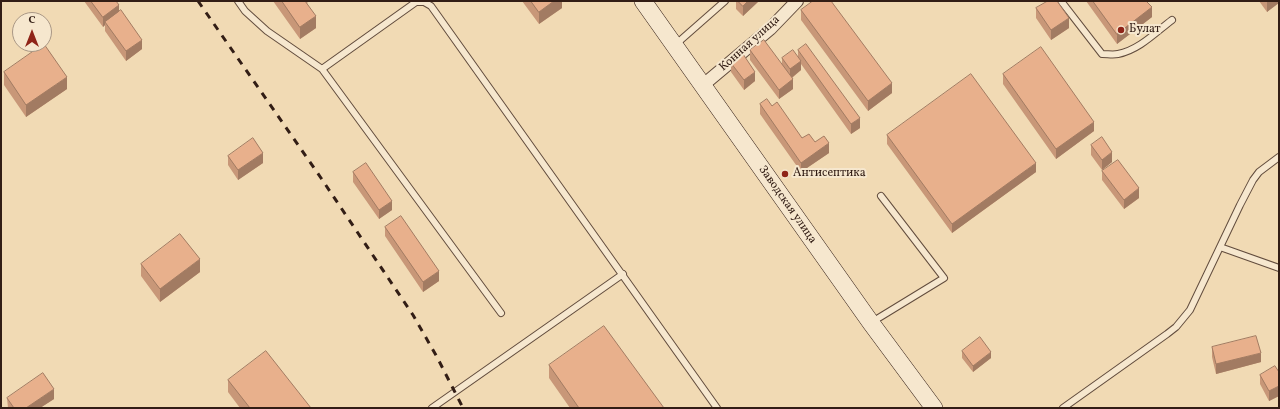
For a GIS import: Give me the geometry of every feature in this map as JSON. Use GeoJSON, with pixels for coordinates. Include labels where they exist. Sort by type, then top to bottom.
{"type":"FeatureCollection","features":[{"type":"Feature","properties":{"kind":"street","name":"Заводская улица"},"geometry":{"type":"LineString","coordinates":[[643,1],[871,323],[934,408]]}},
{"type":"Feature","properties":{"kind":"street","name":"Конная улица"},"geometry":{"type":"LineString","coordinates":[[702,86],[770,29],[797,1]]}},
{"type":"Feature","properties":{"kind":"lane"},"geometry":{"type":"LineString","coordinates":[[238,1],[245,11],[266,31],[322,69],[501,313]]}},
{"type":"Feature","properties":{"kind":"lane"},"geometry":{"type":"LineString","coordinates":[[674,46],[717,4],[725,1]]}},
{"type":"Feature","properties":{"kind":"lane"},"geometry":{"type":"LineString","coordinates":[[1061,1],[1102,54],[1118,54],[1132,50],[1172,20]]}},
{"type":"Feature","properties":{"kind":"lane"},"geometry":{"type":"LineString","coordinates":[[322,69],[416,2],[424,2],[431,6],[717,408]]}},
{"type":"Feature","properties":{"kind":"lane"},"geometry":{"type":"LineString","coordinates":[[1063,408],[1176,327],[1190,310],[1253,180],[1259,172],[1279,157]]}},
{"type":"Feature","properties":{"kind":"lane"},"geometry":{"type":"LineString","coordinates":[[871,323],[944,278],[881,196]]}},
{"type":"Feature","properties":{"kind":"lane"},"geometry":{"type":"LineString","coordinates":[[1220,247],[1279,268]]}},
{"type":"Feature","properties":{"kind":"lane"},"geometry":{"type":"LineString","coordinates":[[432,408],[623,274]]}},
{"type":"Feature","properties":{"kind":"building"},"geometry":{"type":"Polygon","coordinates":[[[91,1],[116,1],[119,5],[103,17],[91,1]]]}},
{"type":"Feature","properties":{"kind":"building"},"geometry":{"type":"Polygon","coordinates":[[[282,1],[305,1],[316,16],[300,27],[282,1]]]}},
{"type":"Feature","properties":{"kind":"building"},"geometry":{"type":"Polygon","coordinates":[[[531,1],[554,1],[539,12],[531,1]]]}},
{"type":"Feature","properties":{"kind":"building"},"geometry":{"type":"Polygon","coordinates":[[[738,1],[748,1],[743,6],[738,1]]]}},
{"type":"Feature","properties":{"kind":"building"},"geometry":{"type":"Polygon","coordinates":[[[813,1],[831,1],[892,83],[868,101],[801,10],[813,1]]]}},
{"type":"Feature","properties":{"kind":"building"},"geometry":{"type":"Polygon","coordinates":[[[1048,1],[1057,1],[1069,18],[1051,30],[1036,8],[1048,1]]]}},
{"type":"Feature","properties":{"kind":"building","name":"Булат"},"geometry":{"type":"Polygon","coordinates":[[[1093,1],[1146,1],[1152,7],[1117,34],[1093,1]]]}},
{"type":"Feature","properties":{"kind":"building"},"geometry":{"type":"Polygon","coordinates":[[[121,10],[142,40],[126,51],[105,22],[121,10]]]}},
{"type":"Feature","properties":{"kind":"building"},"geometry":{"type":"Polygon","coordinates":[[[764,40],[793,79],[779,90],[750,50],[764,40]]]}},
{"type":"Feature","properties":{"kind":"building"},"geometry":{"type":"Polygon","coordinates":[[[806,44],[860,118],[851,124],[798,50],[806,44]]]}},
{"type":"Feature","properties":{"kind":"building"},"geometry":{"type":"Polygon","coordinates":[[[1041,47],[1094,122],[1056,149],[1003,74],[1041,47]]]}},
{"type":"Feature","properties":{"kind":"building"},"geometry":{"type":"Polygon","coordinates":[[[793,50],[801,61],[790,69],[782,58],[793,50]]]}},
{"type":"Feature","properties":{"kind":"building"},"geometry":{"type":"Polygon","coordinates":[[[33,52],[50,52],[67,77],[26,105],[4,72],[33,52]]]}},
{"type":"Feature","properties":{"kind":"building"},"geometry":{"type":"Polygon","coordinates":[[[743,54],[755,72],[744,80],[731,63],[743,54]]]}},
{"type":"Feature","properties":{"kind":"building"},"geometry":{"type":"Polygon","coordinates":[[[971,74],[1036,163],[952,224],[887,135],[971,74]]]}},
{"type":"Feature","properties":{"kind":"building"},"geometry":{"type":"Polygon","coordinates":[[[767,99],[772,106],[777,102],[802,138],[809,134],[815,142],[824,136],[829,143],[801,163],[760,104],[767,99]]]}},
{"type":"Feature","properties":{"kind":"building"},"geometry":{"type":"Polygon","coordinates":[[[1102,137],[1112,152],[1102,160],[1091,145],[1102,137]]]}},
{"type":"Feature","properties":{"kind":"building"},"geometry":{"type":"Polygon","coordinates":[[[253,138],[263,153],[238,170],[228,156],[253,138]]]}},
{"type":"Feature","properties":{"kind":"building"},"geometry":{"type":"Polygon","coordinates":[[[1118,160],[1139,188],[1124,200],[1102,171],[1118,160]]]}},
{"type":"Feature","properties":{"kind":"building"},"geometry":{"type":"Polygon","coordinates":[[[366,163],[392,201],[379,210],[353,172],[366,163]]]}},
{"type":"Feature","properties":{"kind":"building"},"geometry":{"type":"Polygon","coordinates":[[[401,216],[439,271],[423,282],[385,227],[401,216]]]}},
{"type":"Feature","properties":{"kind":"building"},"geometry":{"type":"Polygon","coordinates":[[[180,234],[200,259],[160,289],[141,264],[180,234]]]}},
{"type":"Feature","properties":{"kind":"building"},"geometry":{"type":"Polygon","coordinates":[[[604,326],[664,408],[579,408],[549,365],[604,326]]]}},
{"type":"Feature","properties":{"kind":"building"},"geometry":{"type":"Polygon","coordinates":[[[1256,336],[1261,353],[1216,364],[1212,347],[1256,336]]]}},
{"type":"Feature","properties":{"kind":"building"},"geometry":{"type":"Polygon","coordinates":[[[980,337],[991,352],[973,366],[962,351],[980,337]]]}},
{"type":"Feature","properties":{"kind":"building"},"geometry":{"type":"Polygon","coordinates":[[[266,351],[311,408],[250,408],[228,380],[266,351]]]}},
{"type":"Feature","properties":{"kind":"building"},"geometry":{"type":"Polygon","coordinates":[[[1275,366],[1279,372],[1279,386],[1269,391],[1260,375],[1275,366]]]}},
{"type":"Feature","properties":{"kind":"building"},"geometry":{"type":"Polygon","coordinates":[[[43,373],[54,389],[26,408],[14,408],[7,398],[43,373]]]}},
{"type":"Feature","properties":{"kind":"railway"},"geometry":{"type":"LineString","coordinates":[[198,1],[321,178],[413,315],[437,357],[463,408]]}},
{"type":"Feature","properties":{"kind":"place","name":"Булат"},"geometry":{"type":"Point","coordinates":[1121,30]}},
{"type":"Feature","properties":{"kind":"place","name":"Антисептика"},"geometry":{"type":"Point","coordinates":[785,174]}}]}
